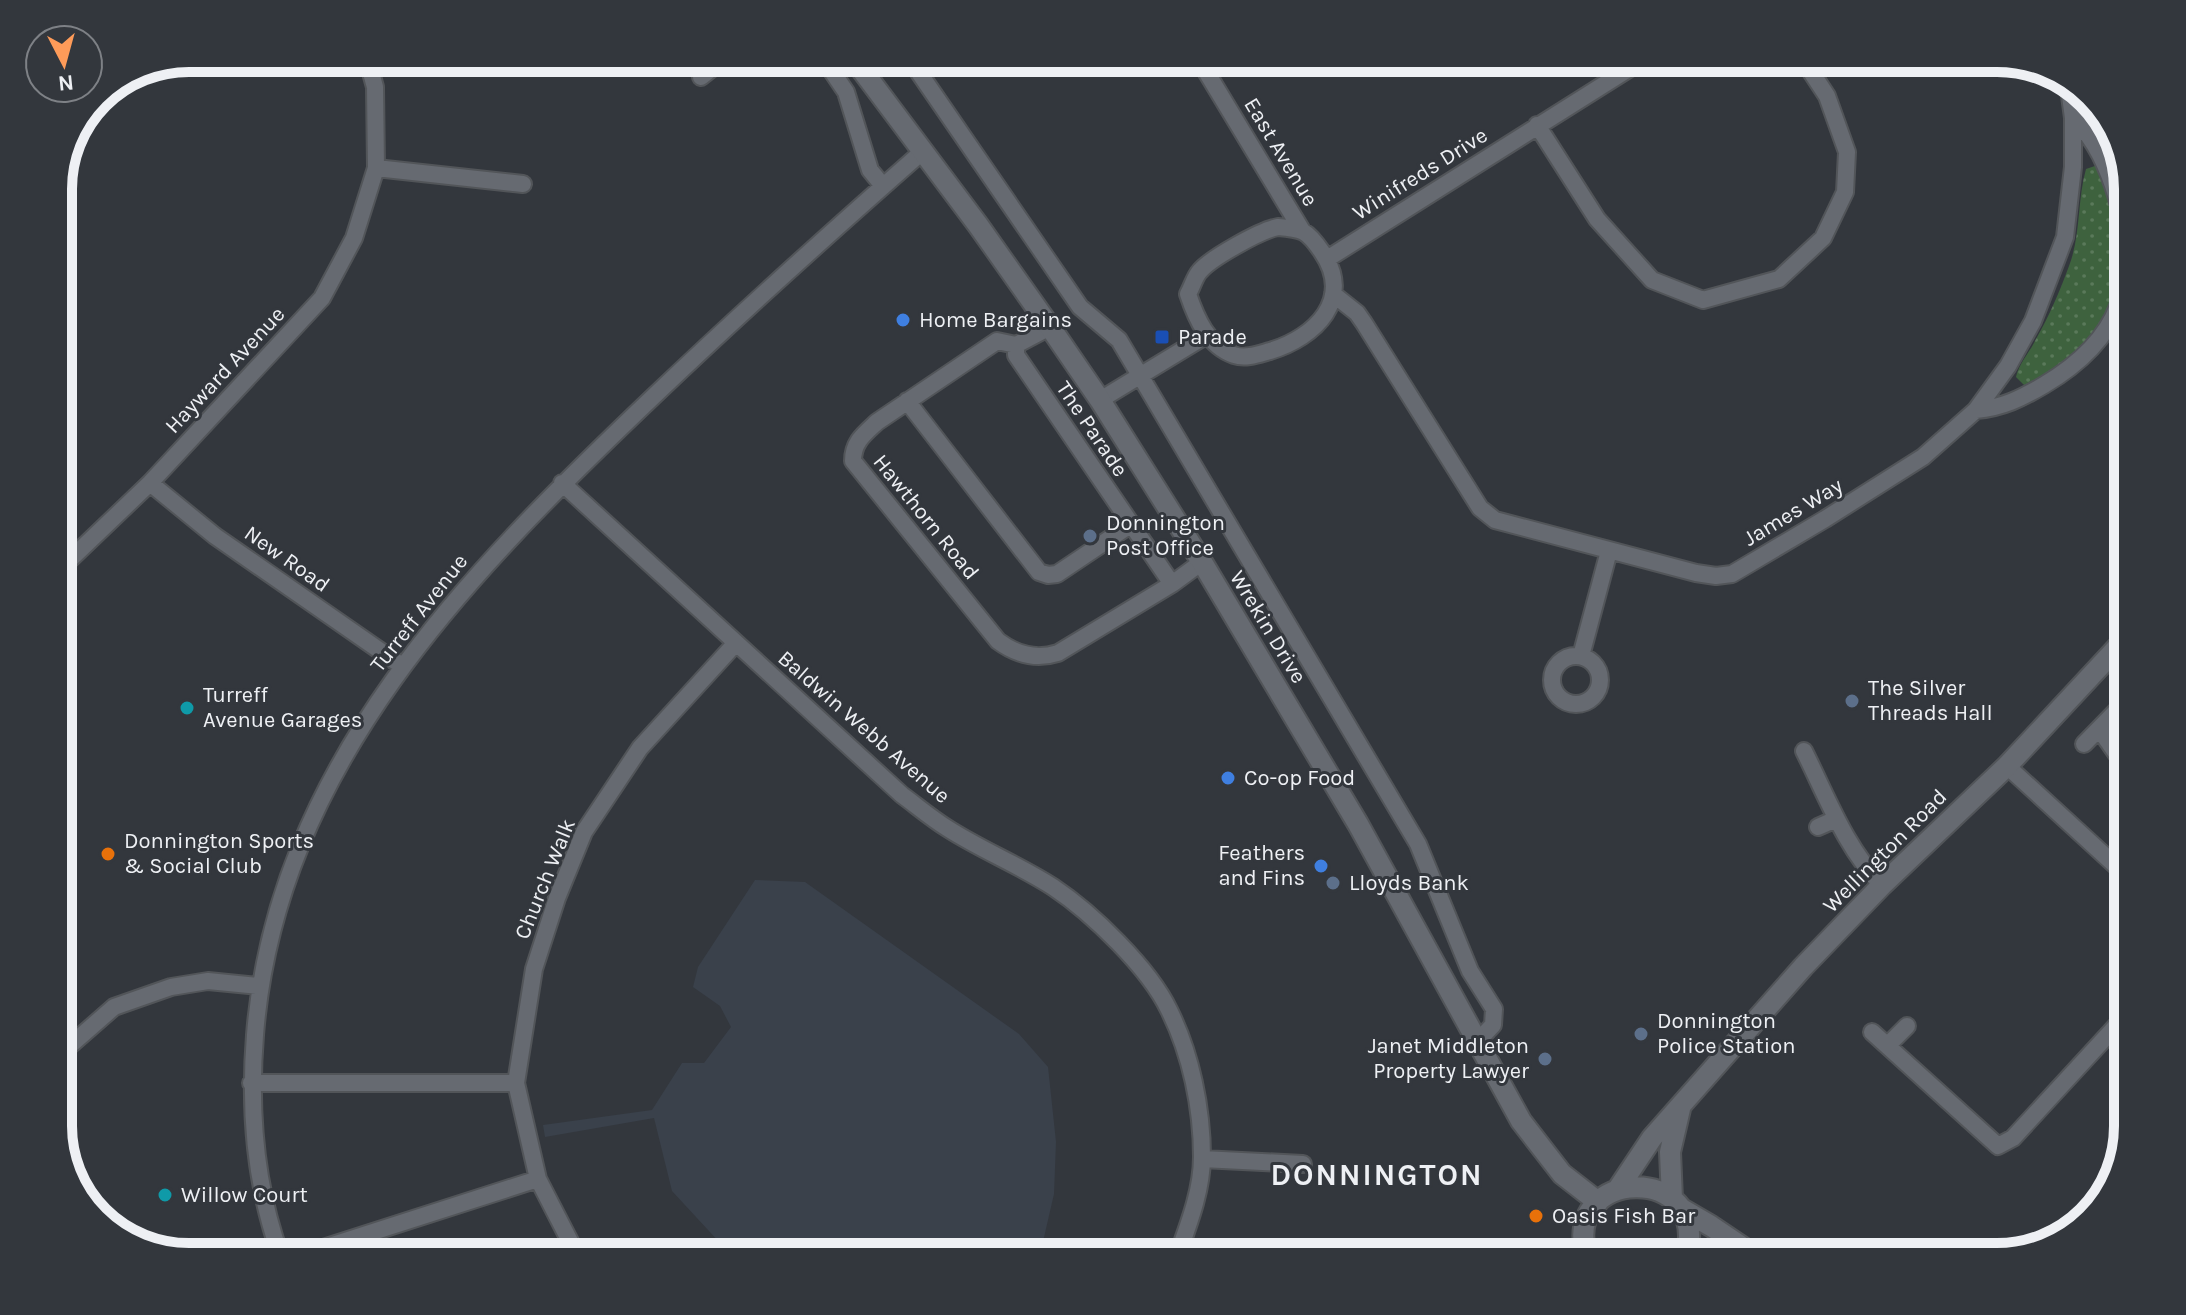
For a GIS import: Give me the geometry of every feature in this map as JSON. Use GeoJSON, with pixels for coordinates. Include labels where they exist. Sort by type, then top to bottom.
{"type":"FeatureCollection","features":[{"type":"Feature","properties":{"kind":"street","name":"Hayward Avenue"},"geometry":{"type":"LineString","coordinates":[[72,558],[150,483],[322,298],[354,238],[376,168],[375,87],[371,72]]}},
{"type":"Feature","properties":{"kind":"street"},"geometry":{"type":"LineString","coordinates":[[701,77],[707,72]]}},
{"type":"Feature","properties":{"kind":"street"},"geometry":{"type":"LineString","coordinates":[[832,72],[846,92],[870,170],[883,186]]}},
{"type":"Feature","properties":{"kind":"street","name":"Wrekin Drive"},"geometry":{"type":"LineString","coordinates":[[863,72],[1050,327],[1202,562],[1352,815],[1521,1121],[1562,1174],[1598,1202]]}},
{"type":"Feature","properties":{"kind":"street","name":"Wrekin Drive"},"geometry":{"type":"LineString","coordinates":[[919,72],[1080,307],[1119,340],[1418,844],[1470,971],[1494,1009],[1493,1025],[1478,1041]]}},
{"type":"Feature","properties":{"kind":"street","name":"East Avenue"},"geometry":{"type":"LineString","coordinates":[[1206,72],[1301,229]]}},
{"type":"Feature","properties":{"kind":"street","name":"Winifreds Drive"},"geometry":{"type":"LineString","coordinates":[[1327,259],[1623,72]]}},
{"type":"Feature","properties":{"kind":"street"},"geometry":{"type":"LineString","coordinates":[[1537,125],[1597,219],[1652,280],[1703,300],[1779,279],[1823,238],[1845,192],[1847,152],[1827,96],[1811,72]]}},
{"type":"Feature","properties":{"kind":"street","name":"James Way"},"geometry":{"type":"LineString","coordinates":[[1333,294],[1357,313],[1480,508],[1495,520],[1696,573],[1716,576],[1732,574],[1923,457],[1976,410],[2008,366],[2033,321],[2065,237],[2073,167],[2070,98]]}},
{"type":"Feature","properties":{"kind":"street","name":"James Way"},"geometry":{"type":"LineString","coordinates":[[2073,118],[2089,133],[2114,187]]}},
{"type":"Feature","properties":{"kind":"street","name":"Turreff Avenue"},"geometry":{"type":"LineString","coordinates":[[276,1243],[258,1167],[251,1083],[259,986],[278,907],[309,822],[351,743],[402,666],[482,568],[562,483],[696,356],[922,152]]}},
{"type":"Feature","properties":{"kind":"street"},"geometry":{"type":"LineString","coordinates":[[376,168],[523,184]]}},
{"type":"Feature","properties":{"kind":"street"},"geometry":{"type":"LineString","coordinates":[[1269,229],[1301,229],[1312,236],[1327,259],[1335,284],[1331,307],[1314,328],[1275,349],[1249,357],[1234,355],[1207,335],[1188,294],[1199,271],[1233,247],[1269,229]]}},
{"type":"Feature","properties":{"kind":"street","name":"James Way"},"geometry":{"type":"LineString","coordinates":[[1976,410],[1997,409],[2058,376],[2092,351],[2114,315]]}},
{"type":"Feature","properties":{"kind":"street","name":"Hawthorn Road"},"geometry":{"type":"LineString","coordinates":[[1050,327],[1016,345],[997,341],[907,401],[860,438],[853,449],[853,461],[998,641],[1012,651],[1046,657],[1058,653],[1172,584]]}},
{"type":"Feature","properties":{"kind":"street"},"geometry":{"type":"LineString","coordinates":[[1100,400],[1207,335]]}},
{"type":"Feature","properties":{"kind":"street","name":"The Parade"},"geometry":{"type":"LineString","coordinates":[[1016,345],[1016,355],[1172,584]]}},
{"type":"Feature","properties":{"kind":"street"},"geometry":{"type":"LineString","coordinates":[[907,401],[1039,572],[1057,574],[1130,525]]}},
{"type":"Feature","properties":{"kind":"street","name":"New Road"},"geometry":{"type":"LineString","coordinates":[[150,483],[215,536],[402,666]]}},
{"type":"Feature","properties":{"kind":"street","name":"Baldwin Webb Avenue"},"geometry":{"type":"LineString","coordinates":[[562,483],[902,795],[946,827],[1052,887],[1133,957],[1169,1008],[1189,1060],[1197,1105],[1202,1159],[1192,1216],[1182,1243]]}},
{"type":"Feature","properties":{"kind":"street"},"geometry":{"type":"LineString","coordinates":[[1581,656],[1609,551]]}},
{"type":"Feature","properties":{"kind":"street"},"geometry":{"type":"LineString","coordinates":[[1172,584],[1202,562]]}},
{"type":"Feature","properties":{"kind":"street","name":"Church Walk"},"geometry":{"type":"LineString","coordinates":[[571,1243],[538,1179],[516,1083],[534,969],[557,898],[584,832],[640,748],[735,644]]}},
{"type":"Feature","properties":{"kind":"street","name":"Wellington Road"},"geometry":{"type":"LineString","coordinates":[[1618,1189],[1652,1138],[1803,967],[1882,885],[2007,766],[2114,651]]}},
{"type":"Feature","properties":{"kind":"street"},"geometry":{"type":"LineString","coordinates":[[2084,744],[2114,714]]}},
{"type":"Feature","properties":{"kind":"street"},"geometry":{"type":"LineString","coordinates":[[2100,730],[2114,750]]}},
{"type":"Feature","properties":{"kind":"street"},"geometry":{"type":"LineString","coordinates":[[1804,751],[1836,819],[1866,870],[1882,885]]}},
{"type":"Feature","properties":{"kind":"street"},"geometry":{"type":"LineString","coordinates":[[2007,766],[2114,864]]}},
{"type":"Feature","properties":{"kind":"street"},"geometry":{"type":"LineString","coordinates":[[1818,827],[1836,819]]}},
{"type":"Feature","properties":{"kind":"street"},"geometry":{"type":"LineString","coordinates":[[72,1044],[114,1007],[171,987],[208,981],[259,986]]}},
{"type":"Feature","properties":{"kind":"street"},"geometry":{"type":"LineString","coordinates":[[1888,1045],[1907,1026]]}},
{"type":"Feature","properties":{"kind":"street"},"geometry":{"type":"LineString","coordinates":[[1872,1032],[1998,1146],[2013,1138],[2114,1028]]}},
{"type":"Feature","properties":{"kind":"street"},"geometry":{"type":"LineString","coordinates":[[251,1083],[516,1083]]}},
{"type":"Feature","properties":{"kind":"street","name":"Wellington Road"},"geometry":{"type":"LineString","coordinates":[[1680,1106],[1670,1152],[1676,1204],[1689,1231],[1688,1243]]}},
{"type":"Feature","properties":{"kind":"street"},"geometry":{"type":"LineString","coordinates":[[1202,1159],[1303,1164]]}},
{"type":"Feature","properties":{"kind":"street"},"geometry":{"type":"LineString","coordinates":[[339,1243],[538,1179]]}},
{"type":"Feature","properties":{"kind":"street"},"geometry":{"type":"LineString","coordinates":[[1585,1243],[1585,1226],[1598,1202],[1618,1189],[1641,1185],[1663,1192],[1676,1204],[1736,1243]]}},
{"type":"Feature","properties":{"kind":"shaded area"},"geometry":{"type":"Polygon","coordinates":[[[755,880],[805,882],[1019,1034],[1048,1067],[1056,1142],[1054,1194],[1043,1243],[720,1243],[672,1191],[654,1118],[545,1137],[543,1125],[652,1110],[682,1063],[704,1063],[731,1027],[720,1006],[693,987],[698,967],[755,880]]]}},
{"type":"Feature","properties":{"kind":"green space"},"geometry":{"type":"Polygon","coordinates":[[[2095,166],[2102,176],[2114,216],[2114,300],[2107,317],[2074,354],[2026,387],[2016,377],[2017,372],[2034,344],[2066,275],[2073,254],[2086,169],[2095,166]]]}},
{"type":"Feature","properties":{"kind":"place","name":"Home Bargains"},"geometry":{"type":"Point","coordinates":[903,320]}},
{"type":"Feature","properties":{"kind":"place","name":"Parade"},"geometry":{"type":"Point","coordinates":[1162,337]}},
{"type":"Feature","properties":{"kind":"place","name":"Donnington Post Office"},"geometry":{"type":"Point","coordinates":[1090,536]}},
{"type":"Feature","properties":{"kind":"place","name":"The Silver Threads Hall"},"geometry":{"type":"Point","coordinates":[1852,701]}},
{"type":"Feature","properties":{"kind":"place","name":"Turreff Avenue Garages"},"geometry":{"type":"Point","coordinates":[187,708]}},
{"type":"Feature","properties":{"kind":"place","name":"Co-op Food"},"geometry":{"type":"Point","coordinates":[1228,778]}},
{"type":"Feature","properties":{"kind":"place","name":"Donnington Sports & Social Club"},"geometry":{"type":"Point","coordinates":[108,854]}},
{"type":"Feature","properties":{"kind":"place","name":"Feathers and Fins"},"geometry":{"type":"Point","coordinates":[1321,866]}},
{"type":"Feature","properties":{"kind":"place","name":"Lloyds Bank"},"geometry":{"type":"Point","coordinates":[1333,883]}},
{"type":"Feature","properties":{"kind":"place","name":"Donnington Police Station"},"geometry":{"type":"Point","coordinates":[1641,1034]}},
{"type":"Feature","properties":{"kind":"place","name":"Janet Middleton Property Lawyer"},"geometry":{"type":"Point","coordinates":[1545,1059]}},
{"type":"Feature","properties":{"kind":"place","name":"Willow Court"},"geometry":{"type":"Point","coordinates":[165,1195]}},
{"type":"Feature","properties":{"kind":"place","name":"Oasis Fish Bar"},"geometry":{"type":"Point","coordinates":[1536,1216]}},
{"type":"Feature","properties":{"kind":"district","name":"DONNINGTON"},"geometry":{"type":"Point","coordinates":[1377,1175]}}]}
